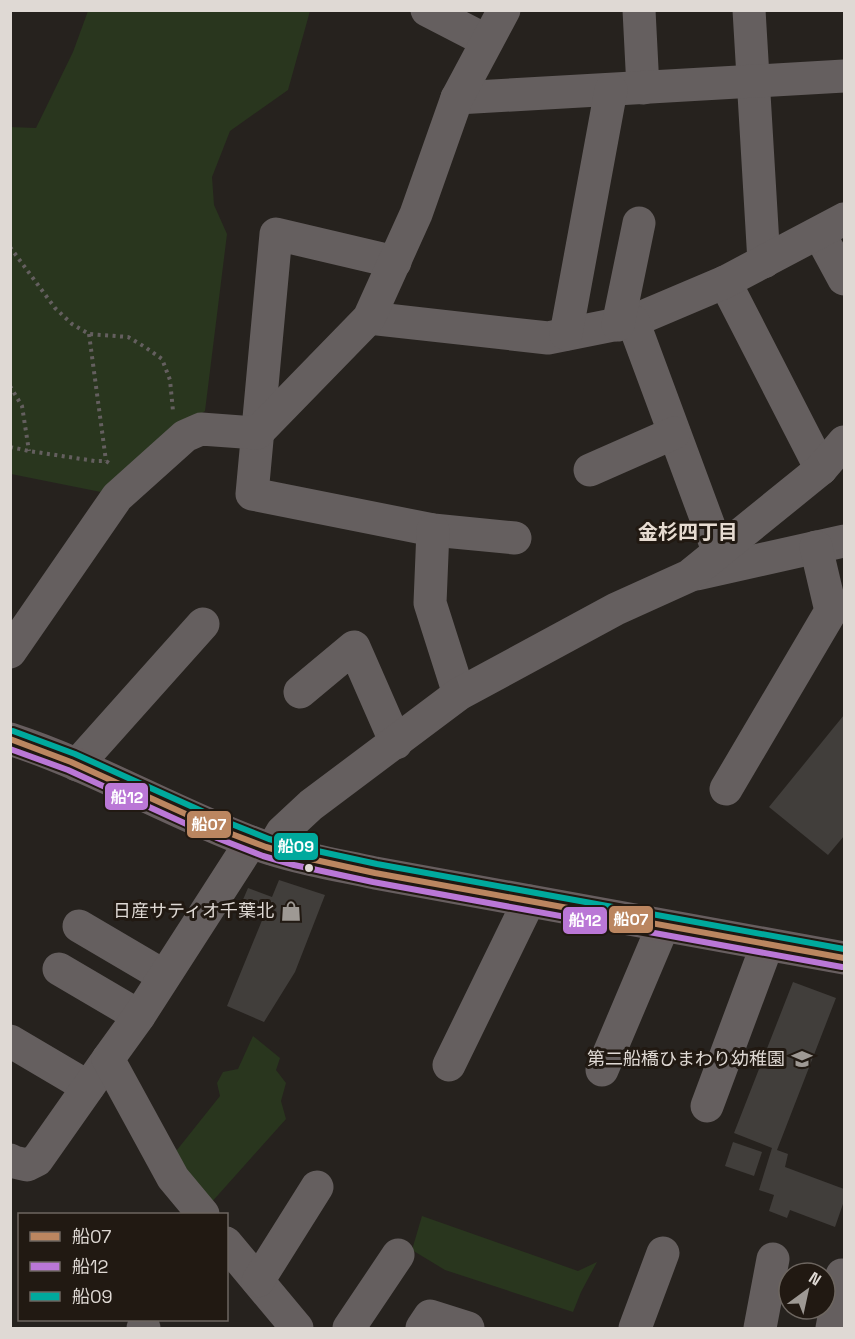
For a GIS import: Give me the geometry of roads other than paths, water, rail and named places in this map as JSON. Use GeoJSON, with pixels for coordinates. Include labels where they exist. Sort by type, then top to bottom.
{"type":"FeatureCollection","features":[{"type":"Feature","properties":{"kind":"main road"},"geometry":{"type":"LineString","coordinates":[[10,739],[77,765],[262,845],[306,858],[375,873],[844,958]]}},
{"type":"Feature","properties":{"kind":"street"},"geometry":{"type":"LineString","coordinates":[[427,10],[487,40]]}},
{"type":"Feature","properties":{"kind":"street"},"geometry":{"type":"LineString","coordinates":[[10,652],[117,497],[185,436],[201,429],[257,433],[369,318],[416,214],[457,98],[504,10]]}},
{"type":"Feature","properties":{"kind":"street"},"geometry":{"type":"LineString","coordinates":[[639,10],[643,88]]}},
{"type":"Feature","properties":{"kind":"street"},"geometry":{"type":"LineString","coordinates":[[749,10],[764,262]]}},
{"type":"Feature","properties":{"kind":"street"},"geometry":{"type":"LineString","coordinates":[[457,98],[844,76]]}},
{"type":"Feature","properties":{"kind":"street"},"geometry":{"type":"LineString","coordinates":[[566,334],[611,90]]}},
{"type":"Feature","properties":{"kind":"street"},"geometry":{"type":"LineString","coordinates":[[639,223],[625,323],[674,433],[719,553]]}},
{"type":"Feature","properties":{"kind":"street"},"geometry":{"type":"LineString","coordinates":[[369,318],[548,338],[625,323],[725,282],[832,226],[844,279]]}},
{"type":"Feature","properties":{"kind":"street"},"geometry":{"type":"LineString","coordinates":[[395,262],[276,234],[252,494],[434,530],[515,538]]}},
{"type":"Feature","properties":{"kind":"street"},"geometry":{"type":"LineString","coordinates":[[725,282],[821,469]]}},
{"type":"Feature","properties":{"kind":"street"},"geometry":{"type":"LineString","coordinates":[[590,470],[674,433]]}},
{"type":"Feature","properties":{"kind":"street"},"geometry":{"type":"LineString","coordinates":[[689,576],[821,469],[844,442]]}},
{"type":"Feature","properties":{"kind":"street"},"geometry":{"type":"LineString","coordinates":[[434,530],[430,603],[459,694]]}},
{"type":"Feature","properties":{"kind":"street"},"geometry":{"type":"LineString","coordinates":[[10,1160],[27,1165],[37,1160],[139,1016],[164,976],[262,845],[282,832],[311,805],[459,694],[616,609],[689,576],[830,544],[831,611],[726,789]]}},
{"type":"Feature","properties":{"kind":"street"},"geometry":{"type":"LineString","coordinates":[[77,765],[203,624]]}},
{"type":"Feature","properties":{"kind":"street"},"geometry":{"type":"LineString","coordinates":[[300,692],[354,647],[396,743]]}},
{"type":"Feature","properties":{"kind":"street"},"geometry":{"type":"LineString","coordinates":[[449,1065],[529,901]]}},
{"type":"Feature","properties":{"kind":"street"},"geometry":{"type":"LineString","coordinates":[[79,926],[164,976]]}},
{"type":"Feature","properties":{"kind":"street"},"geometry":{"type":"LineString","coordinates":[[602,1070],[663,926]]}},
{"type":"Feature","properties":{"kind":"street"},"geometry":{"type":"LineString","coordinates":[[707,1106],[767,945]]}},
{"type":"Feature","properties":{"kind":"street"},"geometry":{"type":"LineString","coordinates":[[59,969],[139,1016]]}},
{"type":"Feature","properties":{"kind":"street"},"geometry":{"type":"LineString","coordinates":[[10,1041],[88,1087]]}},
{"type":"Feature","properties":{"kind":"street"},"geometry":{"type":"LineString","coordinates":[[108,1059],[173,1178],[201,1213]]}},
{"type":"Feature","properties":{"kind":"street"},"geometry":{"type":"LineString","coordinates":[[258,1281],[317,1187]]}},
{"type":"Feature","properties":{"kind":"street"},"geometry":{"type":"LineString","coordinates":[[228,1245],[297,1329]]}},
{"type":"Feature","properties":{"kind":"street"},"geometry":{"type":"LineString","coordinates":[[635,1329],[663,1253]]}},
{"type":"Feature","properties":{"kind":"street"},"geometry":{"type":"LineString","coordinates":[[349,1329],[398,1255]]}},
{"type":"Feature","properties":{"kind":"street"},"geometry":{"type":"LineString","coordinates":[[760,1329],[773,1259]]}},
{"type":"Feature","properties":{"kind":"street"},"geometry":{"type":"LineString","coordinates":[[832,1329],[842,1275]]}},
{"type":"Feature","properties":{"kind":"street"},"geometry":{"type":"LineString","coordinates":[[422,1329],[430,1316],[468,1329]]}},
{"type":"Feature","properties":{"kind":"place","name":"日産サティオ千葉北"},"geometry":{"type":"Point","coordinates":[291,911]}},
{"type":"Feature","properties":{"kind":"place","name":"第二船橋ひまわり幼稚園"},"geometry":{"type":"Point","coordinates":[802,1059]}},
{"type":"Feature","properties":{"kind":"district","name":"金杉四丁目"},"geometry":{"type":"Point","coordinates":[688,532]}}]}
